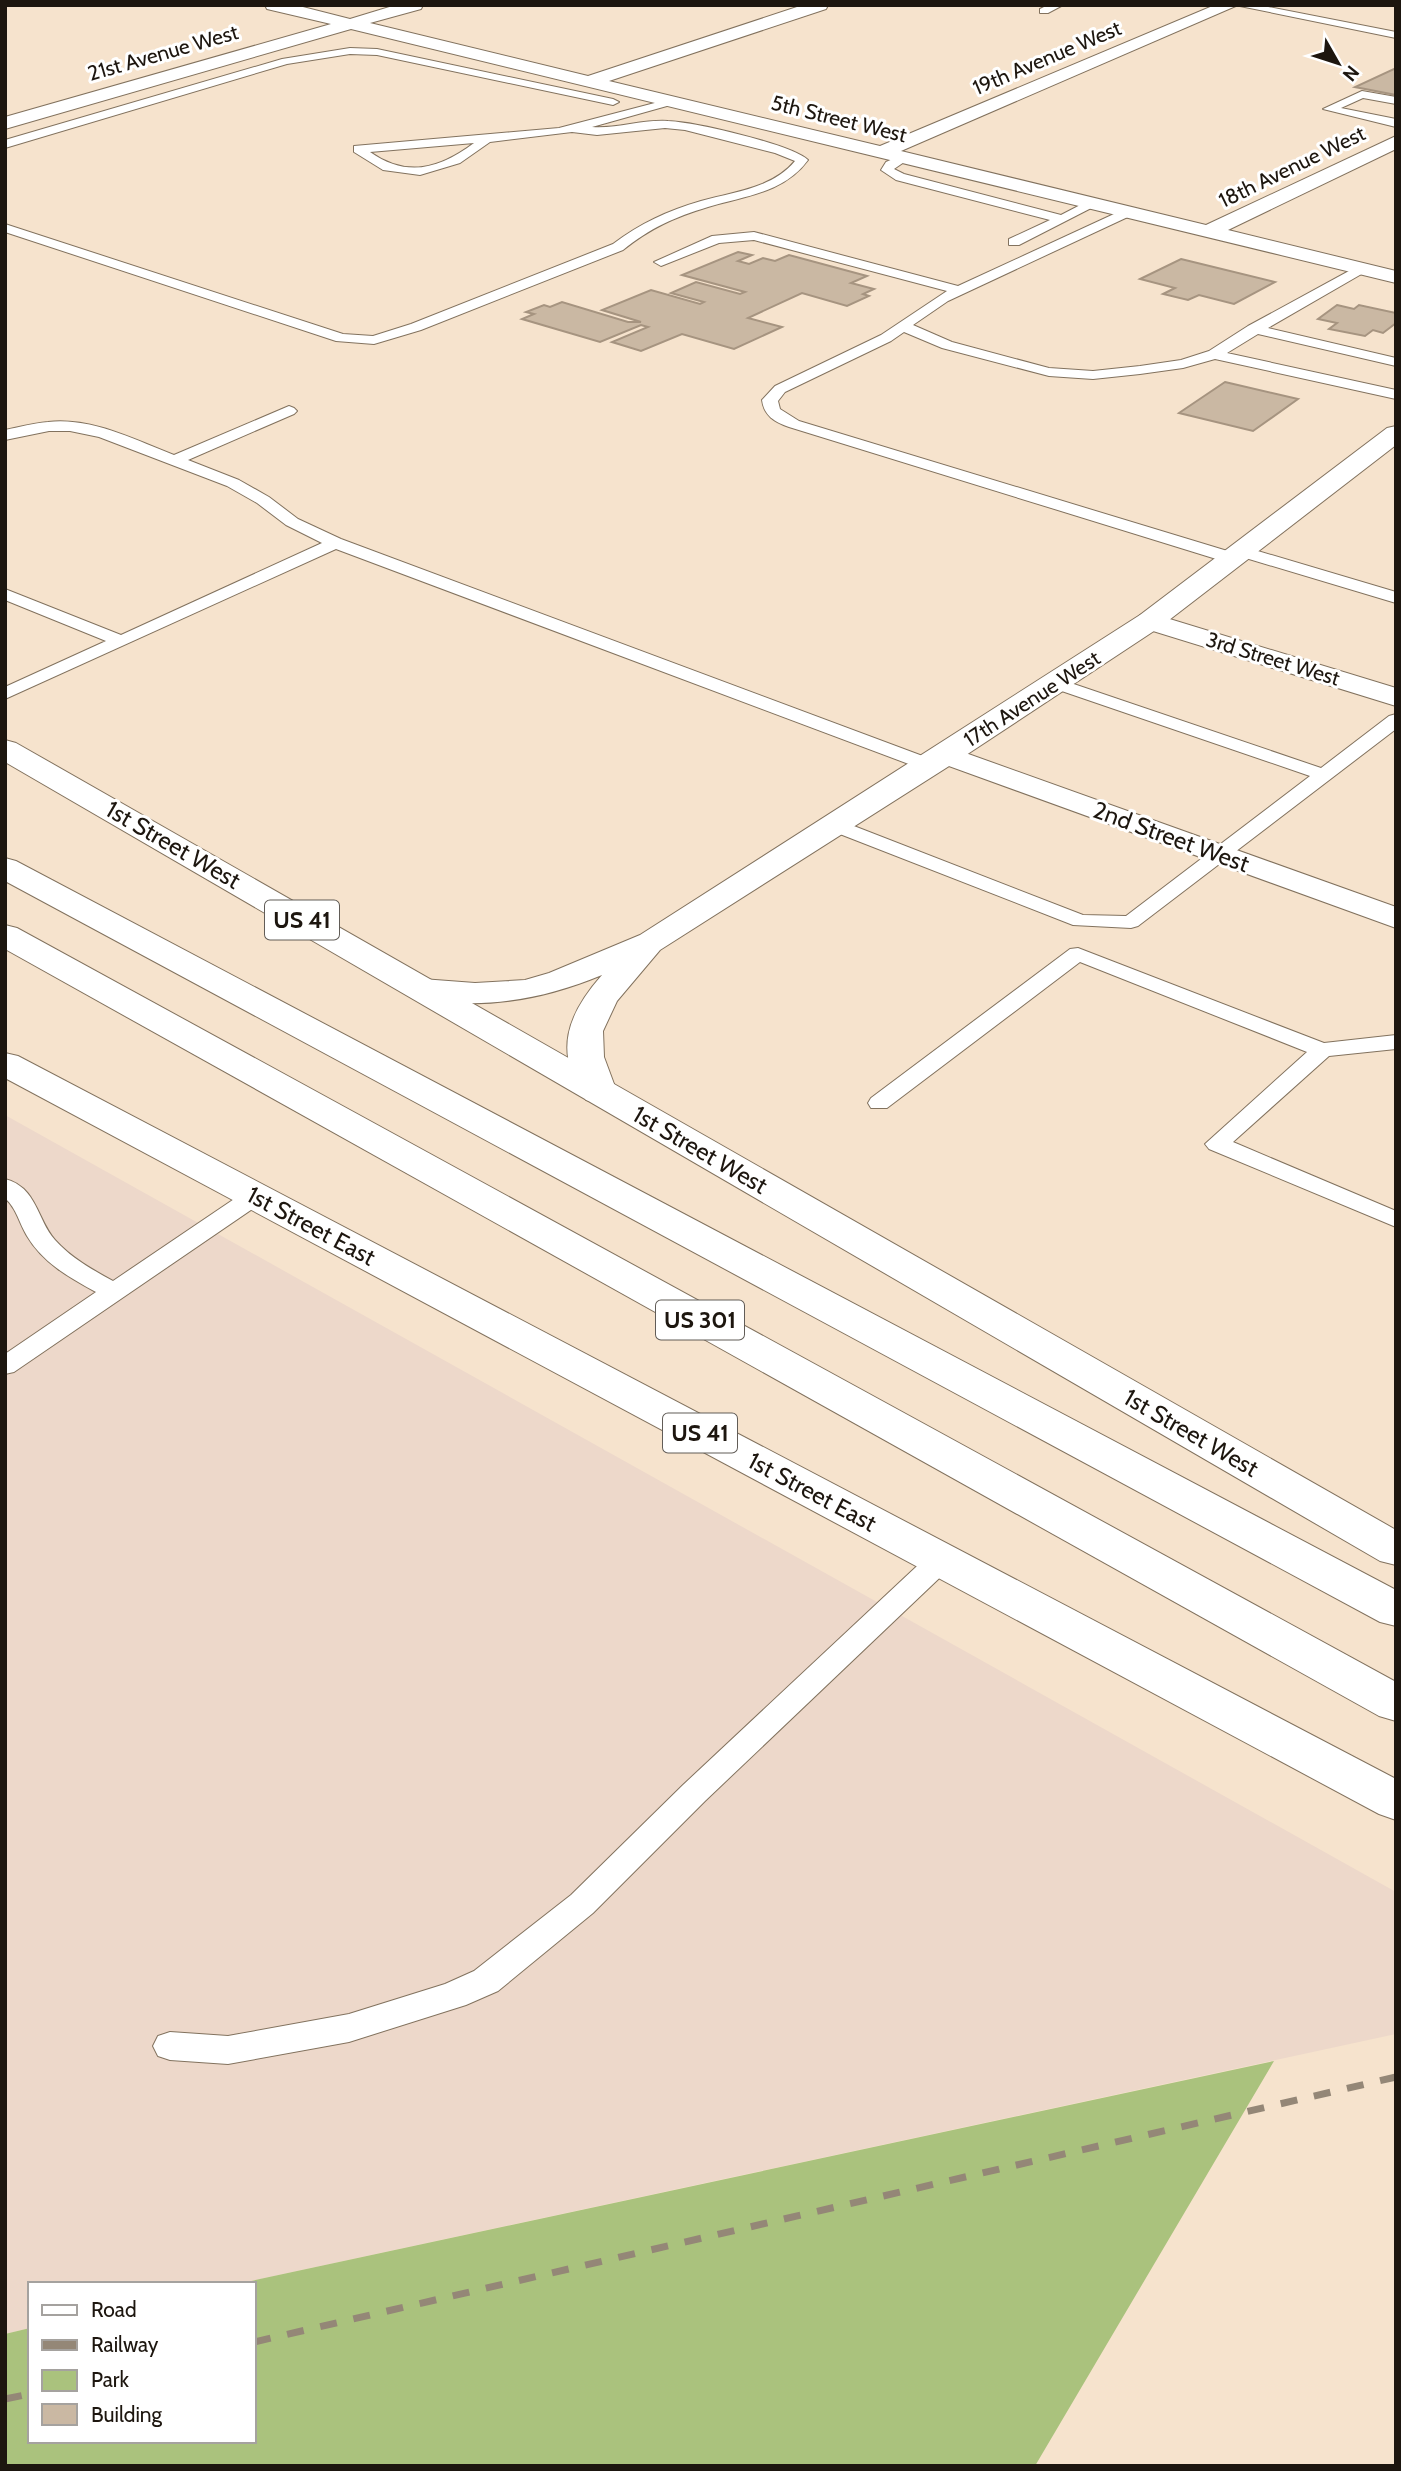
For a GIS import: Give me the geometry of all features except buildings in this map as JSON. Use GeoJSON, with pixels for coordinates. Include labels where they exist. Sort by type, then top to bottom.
{"type":"FeatureCollection","features":[{"type":"Feature","properties":{"kind":"street","name":"5th Street West"},"geometry":{"type":"LineString","coordinates":[[273,5],[1396,277]]}},
{"type":"Feature","properties":{"kind":"street","name":"21st Avenue West"},"geometry":{"type":"LineString","coordinates":[[5,123],[415,5]]}},
{"type":"Feature","properties":{"kind":"street"},"geometry":{"type":"LineString","coordinates":[[588,82],[820,5]]}},
{"type":"Feature","properties":{"kind":"street","name":"19th Avenue West"},"geometry":{"type":"LineString","coordinates":[[881,153],[1230,5]]}},
{"type":"Feature","properties":{"kind":"street","name":"18th Avenue West"},"geometry":{"type":"LineString","coordinates":[[1208,232],[1396,142]]}},
{"type":"Feature","properties":{"kind":"street","name":"17th Avenue West"},"geometry":{"type":"LineString","coordinates":[[422,989],[475,993],[527,990],[561,980],[652,942],[1150,621],[1396,433]]}},
{"type":"Feature","properties":{"kind":"street","name":"3rd Street West"},"geometry":{"type":"LineString","coordinates":[[1150,621],[1396,697]]}},
{"type":"Feature","properties":{"kind":"street","name":"1st Street West"},"geometry":{"type":"LineString","coordinates":[[5,749],[1396,1550]]}},
{"type":"Feature","properties":{"kind":"street","name":"2nd Street West"},"geometry":{"type":"LineString","coordinates":[[938,760],[1220,855],[1396,918]]}},
{"type":"Feature","properties":{"kind":"street","name":"US 301"},"geometry":{"type":"LineString","coordinates":[[5,868],[1396,1610]]}},
{"type":"Feature","properties":{"kind":"street","name":"US 301"},"geometry":{"type":"LineString","coordinates":[[5,935],[1396,1704]]}},
{"type":"Feature","properties":{"kind":"street","name":"17th Avenue West"},"geometry":{"type":"LineString","coordinates":[[599,1092],[584,1045],[587,1026],[597,1003],[652,942]]}},
{"type":"Feature","properties":{"kind":"street","name":"1st Street East"},"geometry":{"type":"LineString","coordinates":[[5,1065],[1396,1801]]}},
{"type":"Feature","properties":{"kind":"lane"},"geometry":{"type":"LineString","coordinates":[[1044,11],[1058,5]]}},
{"type":"Feature","properties":{"kind":"lane"},"geometry":{"type":"LineString","coordinates":[[1240,5],[1396,35]]}},
{"type":"Feature","properties":{"kind":"lane"},"geometry":{"type":"LineString","coordinates":[[5,145],[267,67],[350,51],[377,52],[612,102]]}},
{"type":"Feature","properties":{"kind":"lane"},"geometry":{"type":"LineString","coordinates":[[534,132],[551,122],[637,94]]}},
{"type":"Feature","properties":{"kind":"lane"},"geometry":{"type":"LineString","coordinates":[[1396,101],[1362,94],[1329,109],[1396,123]]}},
{"type":"Feature","properties":{"kind":"lane"},"geometry":{"type":"LineString","coordinates":[[573,129],[670,102]]}},
{"type":"Feature","properties":{"kind":"lane"},"geometry":{"type":"LineString","coordinates":[[5,228],[341,338],[374,340],[416,327],[618,247],[645,226],[704,204],[758,191],[794,170],[802,160],[779,150],[665,124],[608,130],[534,132],[358,149],[390,169],[426,170],[443,168],[468,156],[488,137]]}},
{"type":"Feature","properties":{"kind":"lane"},"geometry":{"type":"LineString","coordinates":[[904,158],[890,165],[887,170],[900,177],[1062,219]]}},
{"type":"Feature","properties":{"kind":"lane"},"geometry":{"type":"LineString","coordinates":[[1014,242],[1093,204]]}},
{"type":"Feature","properties":{"kind":"lane"},"geometry":{"type":"LineString","coordinates":[[1127,212],[943,298],[886,338],[780,389],[770,400],[772,411],[794,424],[1396,598]]}},
{"type":"Feature","properties":{"kind":"lane"},"geometry":{"type":"LineString","coordinates":[[661,262],[717,239],[754,236],[959,290]]}},
{"type":"Feature","properties":{"kind":"lane"},"geometry":{"type":"LineString","coordinates":[[904,326],[947,345],[1049,372],[1093,374],[1140,370],[1183,364],[1214,354],[1360,269]]}},
{"type":"Feature","properties":{"kind":"lane"},"geometry":{"type":"LineString","coordinates":[[1253,330],[1396,362]]}},
{"type":"Feature","properties":{"kind":"lane"},"geometry":{"type":"LineString","coordinates":[[1214,354],[1396,395]]}},
{"type":"Feature","properties":{"kind":"lane"},"geometry":{"type":"LineString","coordinates":[[176,460],[289,411]]}},
{"type":"Feature","properties":{"kind":"lane"},"geometry":{"type":"LineString","coordinates":[[5,435],[49,426],[87,429],[176,460],[248,491],[292,522],[335,543],[938,760]]}},
{"type":"Feature","properties":{"kind":"lane"},"geometry":{"type":"LineString","coordinates":[[5,694],[335,543]]}},
{"type":"Feature","properties":{"kind":"lane"},"geometry":{"type":"LineString","coordinates":[[5,594],[121,641]]}},
{"type":"Feature","properties":{"kind":"lane"},"geometry":{"type":"LineString","coordinates":[[1056,683],[1324,775]]}},
{"type":"Feature","properties":{"kind":"lane"},"geometry":{"type":"LineString","coordinates":[[834,825],[1080,921],[1131,922],[1396,720]]}},
{"type":"Feature","properties":{"kind":"lane"},"geometry":{"type":"LineString","coordinates":[[879,1103],[1078,954],[1080,921]]}},
{"type":"Feature","properties":{"kind":"lane"},"geometry":{"type":"LineString","coordinates":[[1078,954],[1322,1051],[1396,1042]]}},
{"type":"Feature","properties":{"kind":"lane"},"geometry":{"type":"LineString","coordinates":[[1322,1051],[1217,1144],[1396,1220]]}},
{"type":"Feature","properties":{"kind":"lane"},"geometry":{"type":"LineString","coordinates":[[5,1186],[27,1204],[44,1242],[53,1252],[114,1292]]}},
{"type":"Feature","properties":{"kind":"lane"},"geometry":{"type":"LineString","coordinates":[[5,1366],[255,1196]]}},
{"type":"Feature","properties":{"kind":"lane"},"geometry":{"type":"LineString","coordinates":[[170,2046],[228,2050],[349,2028],[454,1995],[486,1981],[582,1904],[694,1793],[941,1560]]}},
{"type":"Feature","properties":{"kind":"shaded area"},"geometry":{"type":"Polygon","coordinates":[[[5,1115],[1396,1892],[1396,2034],[246,2282],[28,2282],[28,2328],[5,2334],[5,1115]]]}},
{"type":"Feature","properties":{"kind":"green space"},"geometry":{"type":"Polygon","coordinates":[[[1274,2061],[1035,2466],[5,2466],[5,2334],[28,2328],[28,2443],[256,2443],[256,2282],[246,2282],[1274,2061]]]}},
{"type":"Feature","properties":{"kind":"railway"},"geometry":{"type":"LineString","coordinates":[[256,2342],[1396,2077]]}},
{"type":"Feature","properties":{"kind":"railway"},"geometry":{"type":"LineString","coordinates":[[5,2399],[28,2394]]}}]}
